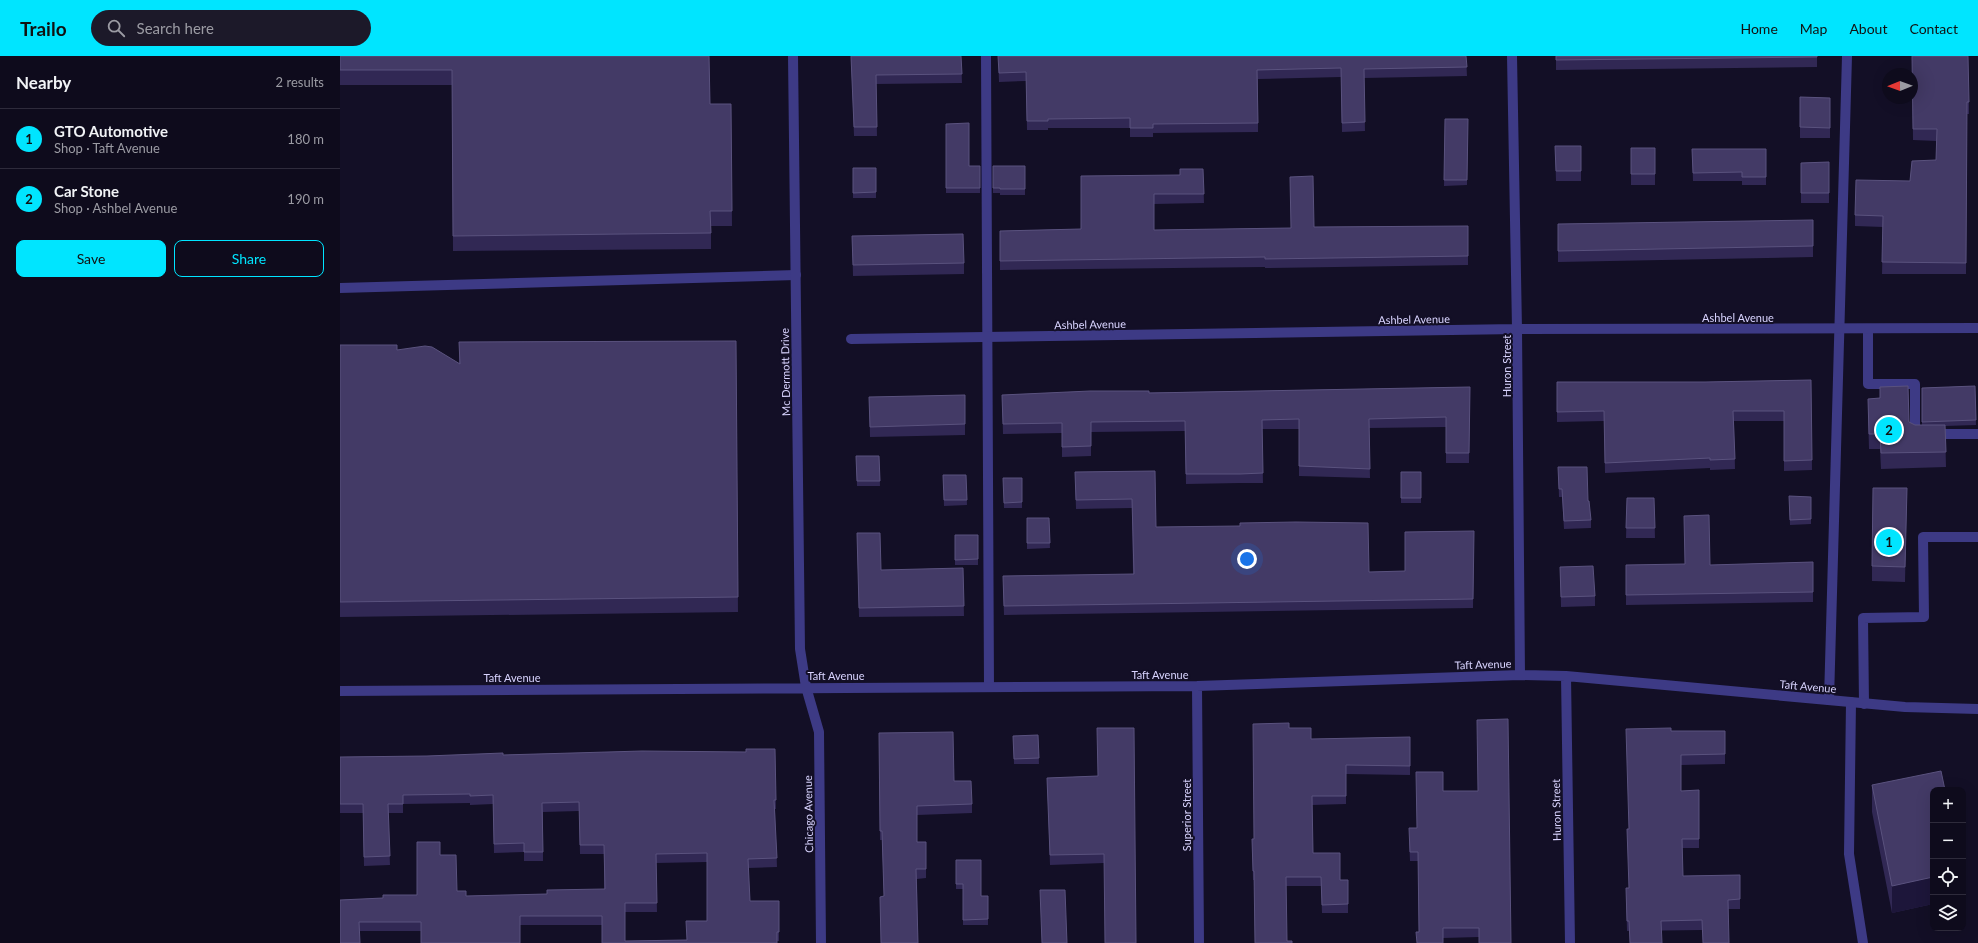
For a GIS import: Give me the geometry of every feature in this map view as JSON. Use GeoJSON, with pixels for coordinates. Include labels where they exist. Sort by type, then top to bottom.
{"type":"FeatureCollection","features":[{"type":"Feature","properties":{"kind":"street","name":"Mc Dermott Drive"},"geometry":{"type":"LineString","coordinates":[[794,56],[800,649],[806,687]]}},
{"type":"Feature","properties":{"kind":"street"},"geometry":{"type":"LineString","coordinates":[[986,56],[989,337],[989,687]]}},
{"type":"Feature","properties":{"kind":"street","name":"Huron Street"},"geometry":{"type":"LineString","coordinates":[[1512,56],[1518,329],[1520,675]]}},
{"type":"Feature","properties":{"kind":"street"},"geometry":{"type":"LineString","coordinates":[[1829,700],[1838,329],[1847,56]]}},
{"type":"Feature","properties":{"kind":"street"},"geometry":{"type":"LineString","coordinates":[[340,288],[796,276]]}},
{"type":"Feature","properties":{"kind":"street","name":"Ashbel Avenue"},"geometry":{"type":"LineString","coordinates":[[851,339],[1518,329],[1978,328]]}},
{"type":"Feature","properties":{"kind":"street"},"geometry":{"type":"LineString","coordinates":[[1868,329],[1868,384],[1915,384],[1915,434],[1978,434]]}},
{"type":"Feature","properties":{"kind":"street"},"geometry":{"type":"LineString","coordinates":[[1864,704],[1863,618],[1924,617],[1923,537],[1978,537]]}},
{"type":"Feature","properties":{"kind":"street","name":"Taft Avenue"},"geometry":{"type":"LineString","coordinates":[[340,691],[806,687],[1197,686],[1520,675],[1566,676],[1864,704],[1905,707],[1978,709]]}},
{"type":"Feature","properties":{"kind":"street","name":"Huron Street"},"geometry":{"type":"LineString","coordinates":[[1566,676],[1570,943]]}},
{"type":"Feature","properties":{"kind":"street","name":"Superior Street"},"geometry":{"type":"LineString","coordinates":[[1197,686],[1199,943]]}},
{"type":"Feature","properties":{"kind":"street","name":"Chicago Avenue"},"geometry":{"type":"LineString","coordinates":[[806,687],[819,732],[821,943]]}},
{"type":"Feature","properties":{"kind":"street"},"geometry":{"type":"LineString","coordinates":[[1851,702],[1849,854],[1863,943]]}},
{"type":"Feature","properties":{"kind":"building"},"geometry":{"type":"Polygon","coordinates":[[[340,56],[709,56],[710,104],[731,104],[732,211],[710,211],[711,233],[453,236],[452,70],[340,70],[340,56]]]}},
{"type":"Feature","properties":{"kind":"building"},"geometry":{"type":"Polygon","coordinates":[[[851,56],[961,56],[962,74],[876,75],[877,127],[854,127],[851,56]]]}},
{"type":"Feature","properties":{"kind":"building"},"geometry":{"type":"Polygon","coordinates":[[[998,56],[1466,56],[1467,67],[1364,69],[1365,122],[1342,123],[1341,68],[1257,70],[1258,123],[1153,124],[1153,128],[1130,128],[1130,118],[1048,119],[1048,121],[1027,121],[1026,72],[999,73],[998,56]]]}},
{"type":"Feature","properties":{"kind":"building"},"geometry":{"type":"Polygon","coordinates":[[[1556,56],[1817,56],[1817,57],[1556,60],[1556,56]]]}},
{"type":"Feature","properties":{"kind":"building"},"geometry":{"type":"Polygon","coordinates":[[[1912,56],[1968,56],[1969,102],[1967,102],[1966,263],[1882,262],[1883,216],[1855,215],[1856,180],[1910,181],[1912,161],[1936,160],[1937,129],[1913,129],[1913,104],[1918,104],[1918,68],[1912,68],[1912,56]]]}},
{"type":"Feature","properties":{"kind":"building"},"geometry":{"type":"Polygon","coordinates":[[[1800,97],[1830,98],[1830,128],[1800,127],[1800,97]]]}},
{"type":"Feature","properties":{"kind":"building"},"geometry":{"type":"Polygon","coordinates":[[[1445,119],[1468,119],[1467,180],[1444,180],[1445,119]]]}},
{"type":"Feature","properties":{"kind":"building"},"geometry":{"type":"Polygon","coordinates":[[[969,123],[969,166],[980,166],[980,188],[946,188],[946,124],[969,123]]]}},
{"type":"Feature","properties":{"kind":"building"},"geometry":{"type":"Polygon","coordinates":[[[1555,146],[1581,146],[1581,171],[1556,171],[1555,146]]]}},
{"type":"Feature","properties":{"kind":"building"},"geometry":{"type":"Polygon","coordinates":[[[1631,148],[1655,148],[1655,174],[1631,174],[1631,148]]]}},
{"type":"Feature","properties":{"kind":"building"},"geometry":{"type":"Polygon","coordinates":[[[1692,149],[1766,149],[1766,177],[1742,177],[1742,172],[1693,173],[1692,149]]]}},
{"type":"Feature","properties":{"kind":"building"},"geometry":{"type":"Polygon","coordinates":[[[1829,162],[1829,193],[1801,193],[1801,163],[1829,162]]]}},
{"type":"Feature","properties":{"kind":"building"},"geometry":{"type":"Polygon","coordinates":[[[993,166],[1025,166],[1025,189],[993,188],[993,166]]]}},
{"type":"Feature","properties":{"kind":"building"},"geometry":{"type":"Polygon","coordinates":[[[853,168],[876,168],[876,192],[853,193],[853,168]]]}},
{"type":"Feature","properties":{"kind":"building"},"geometry":{"type":"Polygon","coordinates":[[[1180,169],[1203,169],[1204,194],[1154,194],[1154,230],[1291,228],[1290,177],[1313,176],[1314,227],[1468,226],[1468,256],[1000,261],[1000,231],[1081,229],[1081,176],[1180,175],[1180,169]]]}},
{"type":"Feature","properties":{"kind":"building"},"geometry":{"type":"Polygon","coordinates":[[[1813,220],[1813,246],[1558,251],[1558,224],[1813,220]]]}},
{"type":"Feature","properties":{"kind":"building"},"geometry":{"type":"Polygon","coordinates":[[[963,234],[964,263],[853,265],[852,236],[963,234]]]}},
{"type":"Feature","properties":{"kind":"building"},"geometry":{"type":"Polygon","coordinates":[[[736,341],[738,597],[340,602],[340,345],[397,345],[397,350],[425,346],[432,347],[460,364],[459,342],[736,341]]]}},
{"type":"Feature","properties":{"kind":"building"},"geometry":{"type":"Polygon","coordinates":[[[1811,380],[1812,460],[1784,461],[1784,411],[1733,411],[1735,459],[1710,460],[1710,458],[1605,463],[1604,411],[1557,412],[1557,382],[1811,380]]]}},
{"type":"Feature","properties":{"kind":"building"},"geometry":{"type":"Polygon","coordinates":[[[1908,386],[1909,422],[1915,425],[1945,425],[1946,452],[1881,453],[1880,434],[1869,434],[1868,399],[1880,398],[1880,387],[1908,386]]]}},
{"type":"Feature","properties":{"kind":"building"},"geometry":{"type":"Polygon","coordinates":[[[1975,386],[1976,420],[1922,422],[1922,388],[1975,386]]]}},
{"type":"Feature","properties":{"kind":"building"},"geometry":{"type":"Polygon","coordinates":[[[1470,387],[1469,453],[1446,453],[1446,417],[1369,419],[1370,469],[1299,466],[1299,419],[1262,420],[1263,473],[1240,474],[1186,474],[1185,421],[1091,422],[1091,446],[1062,447],[1062,423],[1003,424],[1002,395],[1090,391],[1149,391],[1149,393],[1470,387]]]}},
{"type":"Feature","properties":{"kind":"building"},"geometry":{"type":"Polygon","coordinates":[[[965,395],[965,424],[870,427],[869,397],[965,395]]]}},
{"type":"Feature","properties":{"kind":"building"},"geometry":{"type":"Polygon","coordinates":[[[856,456],[879,456],[880,481],[857,481],[856,456]]]}},
{"type":"Feature","properties":{"kind":"building"},"geometry":{"type":"Polygon","coordinates":[[[1558,467],[1587,467],[1588,501],[1591,520],[1564,521],[1562,489],[1559,489],[1558,467]]]}},
{"type":"Feature","properties":{"kind":"building"},"geometry":{"type":"Polygon","coordinates":[[[1155,471],[1156,527],[1240,526],[1240,523],[1368,523],[1369,572],[1405,571],[1405,532],[1474,531],[1473,599],[1004,606],[1003,576],[1134,574],[1132,499],[1076,500],[1075,472],[1155,471]]]}},
{"type":"Feature","properties":{"kind":"building"},"geometry":{"type":"Polygon","coordinates":[[[1401,472],[1421,472],[1421,498],[1401,498],[1401,472]]]}},
{"type":"Feature","properties":{"kind":"building"},"geometry":{"type":"Polygon","coordinates":[[[943,475],[966,475],[967,500],[944,500],[943,475]]]}},
{"type":"Feature","properties":{"kind":"building"},"geometry":{"type":"Polygon","coordinates":[[[1003,478],[1022,478],[1022,502],[1004,503],[1003,478]]]}},
{"type":"Feature","properties":{"kind":"building"},"geometry":{"type":"Polygon","coordinates":[[[1873,488],[1907,488],[1905,567],[1872,566],[1873,488]]]}},
{"type":"Feature","properties":{"kind":"building"},"geometry":{"type":"Polygon","coordinates":[[[1789,496],[1811,497],[1811,519],[1790,520],[1789,496]]]}},
{"type":"Feature","properties":{"kind":"building"},"geometry":{"type":"Polygon","coordinates":[[[1627,498],[1654,498],[1655,528],[1626,528],[1627,498]]]}},
{"type":"Feature","properties":{"kind":"building"},"geometry":{"type":"Polygon","coordinates":[[[1709,515],[1710,565],[1813,562],[1813,592],[1626,595],[1626,565],[1685,564],[1684,516],[1709,515]]]}},
{"type":"Feature","properties":{"kind":"building"},"geometry":{"type":"Polygon","coordinates":[[[1027,518],[1049,518],[1050,543],[1027,543],[1027,518]]]}},
{"type":"Feature","properties":{"kind":"building"},"geometry":{"type":"Polygon","coordinates":[[[857,533],[880,533],[881,570],[963,568],[964,606],[859,608],[857,533]]]}},
{"type":"Feature","properties":{"kind":"building"},"geometry":{"type":"Polygon","coordinates":[[[955,535],[978,535],[978,559],[955,560],[955,535]]]}},
{"type":"Feature","properties":{"kind":"building"},"geometry":{"type":"Polygon","coordinates":[[[1593,566],[1595,596],[1561,597],[1560,567],[1593,566]]]}},
{"type":"Feature","properties":{"kind":"building"},"geometry":{"type":"Polygon","coordinates":[[[1508,719],[1511,943],[1479,943],[1479,928],[1443,928],[1443,943],[1417,943],[1416,932],[1419,932],[1418,852],[1410,852],[1409,828],[1417,828],[1416,772],[1443,772],[1443,791],[1478,791],[1477,720],[1508,719]]]}},
{"type":"Feature","properties":{"kind":"building"},"geometry":{"type":"Polygon","coordinates":[[[1289,723],[1289,728],[1311,728],[1311,739],[1410,737],[1410,766],[1346,765],[1346,796],[1312,796],[1313,853],[1340,853],[1340,880],[1348,880],[1348,904],[1322,905],[1321,877],[1286,877],[1287,941],[1292,941],[1292,943],[1255,943],[1252,839],[1254,839],[1253,724],[1289,723]]]}},
{"type":"Feature","properties":{"kind":"building"},"geometry":{"type":"Polygon","coordinates":[[[1097,728],[1134,728],[1136,943],[1105,943],[1104,854],[1050,855],[1047,778],[1098,776],[1097,728]]]}},
{"type":"Feature","properties":{"kind":"building"},"geometry":{"type":"Polygon","coordinates":[[[1671,728],[1671,731],[1725,731],[1725,754],[1681,755],[1681,791],[1699,790],[1699,839],[1682,839],[1683,876],[1740,875],[1740,899],[1728,900],[1729,943],[1703,943],[1702,920],[1661,921],[1662,943],[1630,943],[1629,921],[1627,921],[1626,888],[1629,888],[1627,829],[1629,829],[1626,729],[1671,728]]]}},
{"type":"Feature","properties":{"kind":"building"},"geometry":{"type":"Polygon","coordinates":[[[953,732],[954,781],[971,781],[972,804],[917,806],[917,842],[926,842],[926,869],[916,869],[918,943],[881,943],[880,897],[884,896],[882,831],[880,831],[879,733],[953,732]]]}},
{"type":"Feature","properties":{"kind":"building"},"geometry":{"type":"Polygon","coordinates":[[[1038,735],[1039,758],[1014,759],[1013,736],[1038,735]]]}},
{"type":"Feature","properties":{"kind":"building"},"geometry":{"type":"Polygon","coordinates":[[[746,749],[775,749],[776,800],[774,800],[777,858],[748,859],[750,901],[779,901],[779,932],[777,932],[777,943],[602,943],[602,916],[520,916],[520,943],[421,943],[421,922],[359,922],[360,943],[340,943],[340,900],[383,898],[383,895],[417,895],[417,842],[440,842],[440,855],[456,855],[457,891],[466,891],[466,896],[547,894],[547,890],[605,889],[604,845],[580,845],[579,802],[542,803],[543,852],[524,852],[524,843],[494,844],[493,795],[403,795],[403,804],[388,804],[390,856],[364,857],[363,804],[340,804],[340,757],[503,753],[503,755],[642,751],[746,752],[746,749]],[[707,853],[656,854],[657,903],[625,903],[625,941],[687,940],[686,921],[707,921],[707,853]]]}},
{"type":"Feature","properties":{"kind":"building"},"geometry":{"type":"Polygon","coordinates":[[[1941,771],[1944,787],[1930,787],[1930,878],[1892,886],[1872,785],[1941,771]]]}},
{"type":"Feature","properties":{"kind":"building"},"geometry":{"type":"Polygon","coordinates":[[[956,860],[981,860],[981,896],[988,896],[988,919],[963,920],[963,884],[956,884],[956,860]]]}},
{"type":"Feature","properties":{"kind":"building"},"geometry":{"type":"Polygon","coordinates":[[[1040,890],[1065,890],[1067,943],[1042,943],[1040,890]]]}},
{"type":"Feature","properties":{"kind":"place","name":"Car Stone"},"geometry":{"type":"Point","coordinates":[1889,430]}},
{"type":"Feature","properties":{"kind":"place","name":"GTO Automotive"},"geometry":{"type":"Point","coordinates":[1889,542]}}]}
